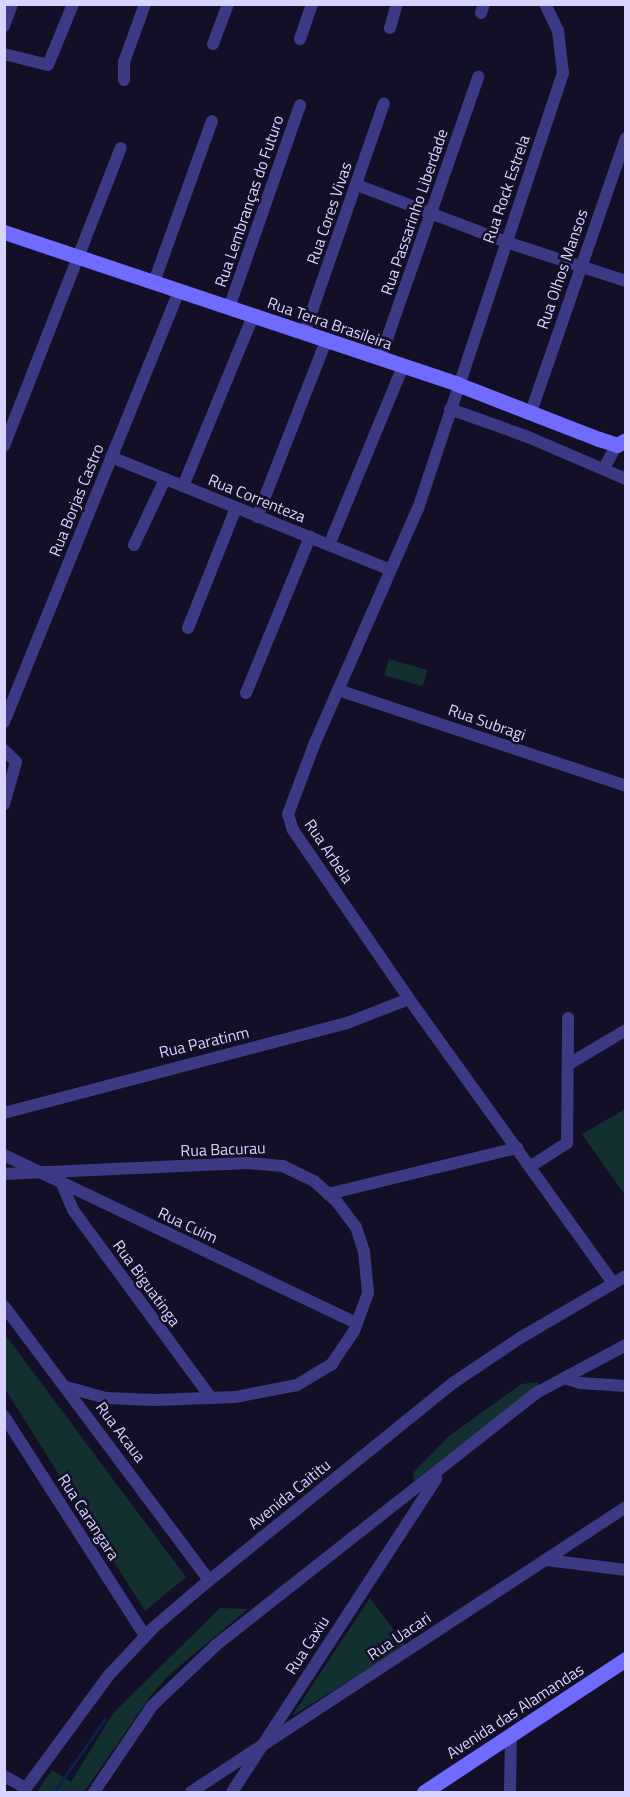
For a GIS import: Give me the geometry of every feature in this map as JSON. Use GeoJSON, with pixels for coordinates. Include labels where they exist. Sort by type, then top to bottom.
{"type":"FeatureCollection","features":[{"type":"Feature","properties":{"kind":"street"},"geometry":{"type":"LineString","coordinates":[[4,26],[12,4]]}},
{"type":"Feature","properties":{"kind":"street"},"geometry":{"type":"LineString","coordinates":[[4,54],[48,65],[73,4]]}},
{"type":"Feature","properties":{"kind":"street"},"geometry":{"type":"LineString","coordinates":[[124,80],[124,62],[145,4]]}},
{"type":"Feature","properties":{"kind":"street"},"geometry":{"type":"LineString","coordinates":[[213,44],[228,4]]}},
{"type":"Feature","properties":{"kind":"street"},"geometry":{"type":"LineString","coordinates":[[300,39],[312,4]]}},
{"type":"Feature","properties":{"kind":"street"},"geometry":{"type":"LineString","coordinates":[[390,28],[397,4]]}},
{"type":"Feature","properties":{"kind":"street","name":"Rua Rock Estrela"},"geometry":{"type":"LineString","coordinates":[[457,384],[563,73],[558,31],[545,4]]}},
{"type":"Feature","properties":{"kind":"street","name":"Rua Passarinho Liberdade"},"geometry":{"type":"LineString","coordinates":[[380,359],[478,77]]}},
{"type":"Feature","properties":{"kind":"street","name":"Rua Cores Vivas"},"geometry":{"type":"LineString","coordinates":[[304,334],[384,104]]}},
{"type":"Feature","properties":{"kind":"street","name":"Rua Lembranças do Futuro"},"geometry":{"type":"LineString","coordinates":[[230,308],[300,105]]}},
{"type":"Feature","properties":{"kind":"street"},"geometry":{"type":"LineString","coordinates":[[154,282],[212,121]]}},
{"type":"Feature","properties":{"kind":"street","name":"Rua Olhos Mansos"},"geometry":{"type":"LineString","coordinates":[[531,412],[626,138]]}},
{"type":"Feature","properties":{"kind":"street"},"geometry":{"type":"LineString","coordinates":[[4,447],[121,148]]}},
{"type":"Feature","properties":{"kind":"street"},"geometry":{"type":"LineString","coordinates":[[357,185],[506,242],[626,281]]}},
{"type":"Feature","properties":{"kind":"street","name":"Rua Terra Brasileira"},"geometry":{"type":"LineString","coordinates":[[4,232],[457,384],[621,442],[604,468]]}},
{"type":"Feature","properties":{"kind":"street","name":"Rua Borjas Castro"},"geometry":{"type":"LineString","coordinates":[[5,718],[179,290]]}},
{"type":"Feature","properties":{"kind":"street"},"geometry":{"type":"LineString","coordinates":[[183,486],[253,316]]}},
{"type":"Feature","properties":{"kind":"street"},"geometry":{"type":"LineString","coordinates":[[257,517],[326,341]]}},
{"type":"Feature","properties":{"kind":"street"},"geometry":{"type":"LineString","coordinates":[[329,545],[403,366]]}},
{"type":"Feature","properties":{"kind":"street","name":"Rua Arbela"},"geometry":{"type":"LineString","coordinates":[[457,384],[418,508],[292,798],[289,821],[409,999],[613,1283]]}},
{"type":"Feature","properties":{"kind":"street"},"geometry":{"type":"LineString","coordinates":[[450,409],[604,468],[626,479]]}},
{"type":"Feature","properties":{"kind":"street","name":"Rua Correnteza"},"geometry":{"type":"LineString","coordinates":[[111,457],[390,570]]}},
{"type":"Feature","properties":{"kind":"street"},"geometry":{"type":"LineString","coordinates":[[134,545],[165,479]]}},
{"type":"Feature","properties":{"kind":"street"},"geometry":{"type":"LineString","coordinates":[[188,628],[236,508]]}},
{"type":"Feature","properties":{"kind":"street"},"geometry":{"type":"LineString","coordinates":[[246,693],[310,537]]}},
{"type":"Feature","properties":{"kind":"street","name":"Rua Subragi"},"geometry":{"type":"LineString","coordinates":[[338,690],[626,786]]}},
{"type":"Feature","properties":{"kind":"street"},"geometry":{"type":"LineString","coordinates":[[4,750],[16,762],[4,804]]}},
{"type":"Feature","properties":{"kind":"street","name":"Rua Paratinm"},"geometry":{"type":"LineString","coordinates":[[4,1113],[347,1023],[409,999]]}},
{"type":"Feature","properties":{"kind":"street"},"geometry":{"type":"LineString","coordinates":[[531,1166],[567,1143],[568,1018]]}},
{"type":"Feature","properties":{"kind":"street"},"geometry":{"type":"LineString","coordinates":[[569,1064],[626,1030]]}},
{"type":"Feature","properties":{"kind":"street"},"geometry":{"type":"LineString","coordinates":[[328,1194],[517,1148]]}},
{"type":"Feature","properties":{"kind":"street","name":"Rua Cuim"},"geometry":{"type":"LineString","coordinates":[[4,1155],[357,1323]]}},
{"type":"Feature","properties":{"kind":"street","name":"Rua Bacurau"},"geometry":{"type":"LineString","coordinates":[[4,1174],[271,1164],[302,1174],[328,1194],[356,1227],[366,1256],[368,1293],[357,1323],[332,1364],[305,1380],[273,1392],[211,1398],[106,1398],[66,1387]]}},
{"type":"Feature","properties":{"kind":"street","name":"Rua Biguatinga"},"geometry":{"type":"LineString","coordinates":[[62,1184],[73,1210],[211,1398]]}},
{"type":"Feature","properties":{"kind":"street","name":"Avenida Caititu"},"geometry":{"type":"LineString","coordinates":[[25,1790],[82,1706],[145,1636],[209,1580],[453,1383],[626,1276]]}},
{"type":"Feature","properties":{"kind":"street","name":"Rua Acaua"},"geometry":{"type":"LineString","coordinates":[[4,1306],[209,1580]]}},
{"type":"Feature","properties":{"kind":"street"},"geometry":{"type":"LineString","coordinates":[[94,1792],[152,1706],[185,1672],[538,1392],[626,1345]]}},
{"type":"Feature","properties":{"kind":"street"},"geometry":{"type":"LineString","coordinates":[[595,1361],[607,1384]]}},
{"type":"Feature","properties":{"kind":"street"},"geometry":{"type":"LineString","coordinates":[[565,1378],[580,1383],[626,1386]]}},
{"type":"Feature","properties":{"kind":"street","name":"Rua Carangara"},"geometry":{"type":"LineString","coordinates":[[4,1416],[145,1636]]}},
{"type":"Feature","properties":{"kind":"street","name":"Rua Caxiu"},"geometry":{"type":"LineString","coordinates":[[232,1792],[441,1470]]}},
{"type":"Feature","properties":{"kind":"street"},"geometry":{"type":"LineString","coordinates":[[403,1498],[411,1517]]}},
{"type":"Feature","properties":{"kind":"street","name":"Rua Uacari"},"geometry":{"type":"LineString","coordinates":[[191,1792],[626,1507]]}},
{"type":"Feature","properties":{"kind":"street"},"geometry":{"type":"LineString","coordinates":[[546,1560],[626,1570]]}},
{"type":"Feature","properties":{"kind":"street","name":"Avenida das Alamandas"},"geometry":{"type":"LineString","coordinates":[[440,1792],[511,1739],[626,1659]]}},
{"type":"Feature","properties":{"kind":"street","name":"Avenida das Alamandas"},"geometry":{"type":"LineString","coordinates":[[424,1792],[626,1670]]}},
{"type":"Feature","properties":{"kind":"street"},"geometry":{"type":"LineString","coordinates":[[510,1792],[511,1739]]}},
{"type":"Feature","properties":{"kind":"street"},"geometry":{"type":"LineString","coordinates":[[4,1776],[25,1790]]}},
{"type":"Feature","properties":{"kind":"green space"},"geometry":{"type":"Polygon","coordinates":[[[389,659],[427,670],[423,686],[384,675],[389,659]]]}},
{"type":"Feature","properties":{"kind":"green space"},"geometry":{"type":"Polygon","coordinates":[[[625,1109],[625,1195],[582,1134],[625,1109]]]}},
{"type":"Feature","properties":{"kind":"green space"},"geometry":{"type":"Polygon","coordinates":[[[4,1333],[186,1577],[145,1611],[5,1389],[4,1333]]]}},
{"type":"Feature","properties":{"kind":"green space"},"geometry":{"type":"Polygon","coordinates":[[[539,1382],[535,1388],[414,1481],[413,1473],[448,1437],[521,1384],[539,1382]]]}},
{"type":"Feature","properties":{"kind":"green space"},"geometry":{"type":"Polygon","coordinates":[[[370,1598],[406,1646],[292,1716],[370,1598]]]}},
{"type":"Feature","properties":{"kind":"green space"},"geometry":{"type":"Polygon","coordinates":[[[220,1608],[248,1609],[170,1674],[152,1694],[84,1792],[37,1792],[52,1770],[71,1782],[113,1713],[220,1608]]]}},
{"type":"Feature","properties":{"kind":"waterway"},"geometry":{"type":"LineString","coordinates":[[54,1792],[105,1719]]}}]}
